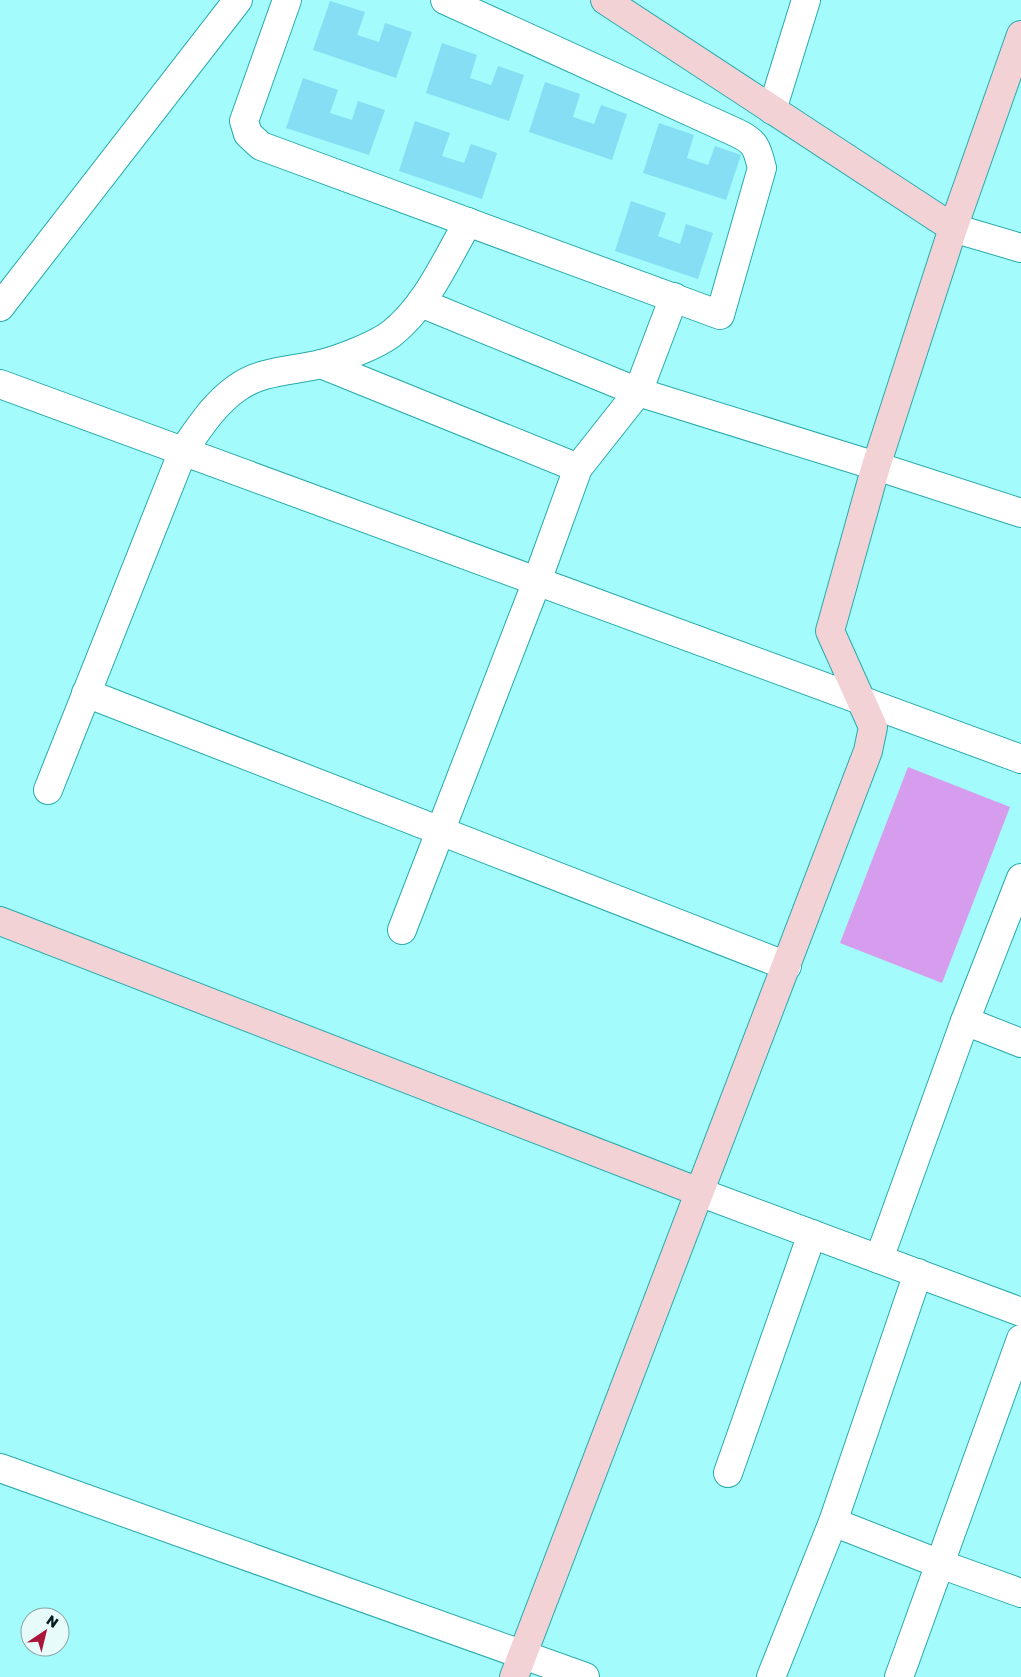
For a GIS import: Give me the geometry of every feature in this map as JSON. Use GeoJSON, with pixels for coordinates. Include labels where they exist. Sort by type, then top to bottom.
{"type":"FeatureCollection","features":[{"type":"Feature","properties":{"kind":"street"},"geometry":{"type":"LineString","coordinates":[[0,307],[238,0]]}},
{"type":"Feature","properties":{"kind":"street"},"geometry":{"type":"LineString","coordinates":[[287,0],[244,121],[248,134],[261,146],[674,297],[720,316],[762,168],[756,147],[749,139],[737,133],[445,0]]}},
{"type":"Feature","properties":{"kind":"street"},"geometry":{"type":"LineString","coordinates":[[605,0],[953,228],[1021,248]]}},
{"type":"Feature","properties":{"kind":"street"},"geometry":{"type":"LineString","coordinates":[[772,110],[806,0]]}},
{"type":"Feature","properties":{"kind":"street"},"geometry":{"type":"LineString","coordinates":[[518,1666],[868,750],[873,727],[830,631],[876,466],[953,228],[1021,35]]}},
{"type":"Feature","properties":{"kind":"street"},"geometry":{"type":"LineString","coordinates":[[48,790],[183,451],[218,402],[238,386],[269,373],[321,364],[367,347],[389,335],[408,320],[421,303],[468,222]]}},
{"type":"Feature","properties":{"kind":"street"},"geometry":{"type":"LineString","coordinates":[[402,930],[537,581],[578,468],[638,392],[674,297]]}},
{"type":"Feature","properties":{"kind":"street"},"geometry":{"type":"LineString","coordinates":[[421,303],[638,392],[1021,513]]}},
{"type":"Feature","properties":{"kind":"street"},"geometry":{"type":"LineString","coordinates":[[321,364],[578,468]]}},
{"type":"Feature","properties":{"kind":"street"},"geometry":{"type":"LineString","coordinates":[[0,384],[1021,759]]}},
{"type":"Feature","properties":{"kind":"street"},"geometry":{"type":"LineString","coordinates":[[86,693],[787,966]]}},
{"type":"Feature","properties":{"kind":"street"},"geometry":{"type":"LineString","coordinates":[[879,1259],[965,1021],[1021,878]]}},
{"type":"Feature","properties":{"kind":"street"},"geometry":{"type":"LineString","coordinates":[[0,921],[699,1192],[1021,1312]]}},
{"type":"Feature","properties":{"kind":"street"},"geometry":{"type":"LineString","coordinates":[[965,1021],[1021,1043]]}},
{"type":"Feature","properties":{"kind":"street"},"geometry":{"type":"LineString","coordinates":[[728,1473],[812,1234]]}},
{"type":"Feature","properties":{"kind":"street"},"geometry":{"type":"LineString","coordinates":[[771,1677],[833,1522],[918,1273]]}},
{"type":"Feature","properties":{"kind":"street"},"geometry":{"type":"LineString","coordinates":[[905,1676],[940,1564],[1021,1339]]}},
{"type":"Feature","properties":{"kind":"street"},"geometry":{"type":"LineString","coordinates":[[0,1468],[518,1666],[585,1677]]}},
{"type":"Feature","properties":{"kind":"street"},"geometry":{"type":"LineString","coordinates":[[833,1522],[1021,1593]]}},
{"type":"Feature","properties":{"kind":"shaded area"},"geometry":{"type":"Polygon","coordinates":[[[908,767],[1010,807],[942,983],[840,943],[908,767]]]}},
{"type":"Feature","properties":{"kind":"building"},"geometry":{"type":"Polygon","coordinates":[[[330,1],[365,12],[357,35],[379,42],[385,23],[412,32],[396,78],[313,50],[330,1]]]}},
{"type":"Feature","properties":{"kind":"building"},"geometry":{"type":"Polygon","coordinates":[[[442,43],[477,55],[470,78],[491,85],[498,66],[524,75],[509,121],[426,93],[442,43]]]}},
{"type":"Feature","properties":{"kind":"building"},"geometry":{"type":"Polygon","coordinates":[[[303,78],[338,90],[330,113],[352,120],[358,101],[385,110],[369,155],[286,128],[303,78]]]}},
{"type":"Feature","properties":{"kind":"building"},"geometry":{"type":"Polygon","coordinates":[[[545,82],[580,94],[573,117],[594,124],[601,105],[627,114],[612,160],[529,132],[545,82]]]}},
{"type":"Feature","properties":{"kind":"building"},"geometry":{"type":"Polygon","coordinates":[[[415,121],[450,133],[442,156],[464,163],[471,144],[497,153],[482,199],[399,171],[415,121]]]}},
{"type":"Feature","properties":{"kind":"building"},"geometry":{"type":"Polygon","coordinates":[[[659,123],[694,135],[687,158],[708,165],[715,146],[741,155],[726,200],[643,173],[659,123]]]}},
{"type":"Feature","properties":{"kind":"building"},"geometry":{"type":"Polygon","coordinates":[[[631,201],[666,213],[658,236],[680,244],[686,224],[713,233],[698,279],[615,251],[631,201]]]}}]}
